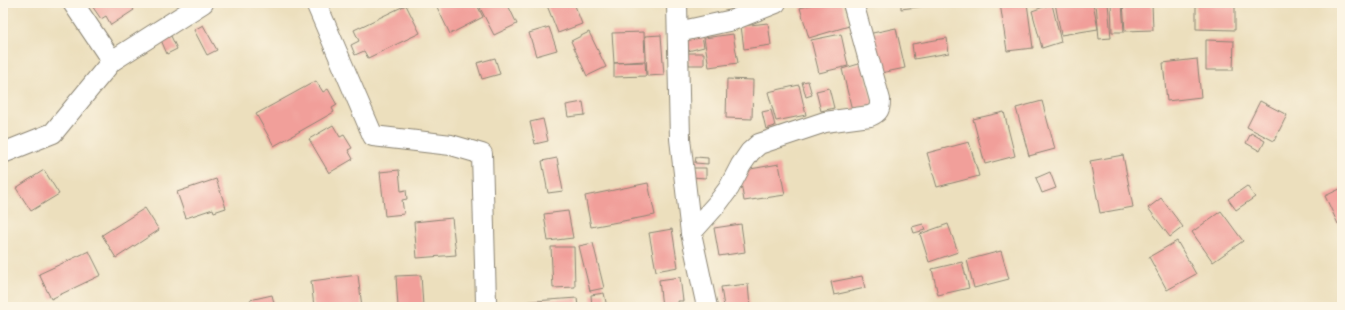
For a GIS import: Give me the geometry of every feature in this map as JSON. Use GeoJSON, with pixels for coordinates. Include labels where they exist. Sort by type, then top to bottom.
{"type":"FeatureCollection","features":[{"type":"Feature","properties":{"kind":"street"},"geometry":{"type":"LineString","coordinates":[[73,3],[112,61]]}},
{"type":"Feature","properties":{"kind":"street"},"geometry":{"type":"LineString","coordinates":[[3,153],[53,133],[112,61],[203,3]]}},
{"type":"Feature","properties":{"kind":"street"},"geometry":{"type":"LineString","coordinates":[[316,3],[373,136],[451,145],[482,154],[486,302],[488,307]]}},
{"type":"Feature","properties":{"kind":"street"},"geometry":{"type":"LineString","coordinates":[[677,3],[680,139],[691,233],[707,307]]}},
{"type":"Feature","properties":{"kind":"street"},"geometry":{"type":"LineString","coordinates":[[678,32],[733,20],[776,3]]}},
{"type":"Feature","properties":{"kind":"street"},"geometry":{"type":"LineString","coordinates":[[691,233],[717,204],[729,188],[741,165],[750,152],[759,144],[825,122],[870,116],[877,113],[880,108],[880,100],[852,3]]}},
{"type":"Feature","properties":{"kind":"building"},"geometry":{"type":"Polygon","coordinates":[[[90,3],[129,3],[134,10],[111,25],[106,16],[101,19],[90,3]]]}},
{"type":"Feature","properties":{"kind":"building"},"geometry":{"type":"Polygon","coordinates":[[[440,3],[476,3],[483,17],[450,34],[436,5],[440,3]]]}},
{"type":"Feature","properties":{"kind":"building"},"geometry":{"type":"Polygon","coordinates":[[[492,3],[507,3],[517,24],[494,35],[480,8],[492,3]]]}},
{"type":"Feature","properties":{"kind":"building"},"geometry":{"type":"Polygon","coordinates":[[[546,3],[574,3],[582,24],[558,33],[546,3]]]}},
{"type":"Feature","properties":{"kind":"building"},"geometry":{"type":"Polygon","coordinates":[[[817,3],[842,3],[849,26],[809,38],[800,8],[817,3]]]}},
{"type":"Feature","properties":{"kind":"building"},"geometry":{"type":"Polygon","coordinates":[[[901,3],[933,3],[933,5],[901,9],[901,3]]]}},
{"type":"Feature","properties":{"kind":"building"},"geometry":{"type":"Polygon","coordinates":[[[1000,3],[1027,3],[1033,48],[1007,51],[1000,3]]]}},
{"type":"Feature","properties":{"kind":"building"},"geometry":{"type":"Polygon","coordinates":[[[1032,3],[1044,3],[1044,4],[1032,6],[1032,3]]]}},
{"type":"Feature","properties":{"kind":"building"},"geometry":{"type":"Polygon","coordinates":[[[1055,3],[1093,3],[1098,29],[1061,35],[1055,3]]]}},
{"type":"Feature","properties":{"kind":"building"},"geometry":{"type":"Polygon","coordinates":[[[1096,3],[1108,3],[1111,38],[1099,39],[1096,3]]]}},
{"type":"Feature","properties":{"kind":"building"},"geometry":{"type":"Polygon","coordinates":[[[1111,3],[1122,3],[1124,32],[1112,32],[1111,3]]]}},
{"type":"Feature","properties":{"kind":"building"},"geometry":{"type":"Polygon","coordinates":[[[1123,3],[1152,3],[1153,30],[1125,31],[1123,3]]]}},
{"type":"Feature","properties":{"kind":"building"},"geometry":{"type":"Polygon","coordinates":[[[1196,3],[1235,3],[1235,30],[1196,29],[1196,3]]]}},
{"type":"Feature","properties":{"kind":"building"},"geometry":{"type":"Polygon","coordinates":[[[1052,4],[1061,42],[1042,48],[1032,11],[1052,4]]]}},
{"type":"Feature","properties":{"kind":"building"},"geometry":{"type":"Polygon","coordinates":[[[406,5],[420,33],[368,58],[364,51],[355,55],[351,45],[359,41],[354,30],[406,5]]]}},
{"type":"Feature","properties":{"kind":"building"},"geometry":{"type":"Polygon","coordinates":[[[768,23],[771,45],[744,49],[741,26],[768,23]]]}},
{"type":"Feature","properties":{"kind":"building"},"geometry":{"type":"Polygon","coordinates":[[[203,25],[217,50],[207,55],[194,30],[203,25]]]}},
{"type":"Feature","properties":{"kind":"building"},"geometry":{"type":"Polygon","coordinates":[[[549,27],[557,50],[536,56],[529,33],[549,27]]]}},
{"type":"Feature","properties":{"kind":"building"},"geometry":{"type":"Polygon","coordinates":[[[896,28],[905,68],[876,74],[868,34],[896,28]]]}},
{"type":"Feature","properties":{"kind":"building"},"geometry":{"type":"Polygon","coordinates":[[[589,32],[606,67],[587,76],[571,41],[589,32]]]}},
{"type":"Feature","properties":{"kind":"building"},"geometry":{"type":"Polygon","coordinates":[[[644,32],[645,61],[614,63],[612,33],[644,32]]]}},
{"type":"Feature","properties":{"kind":"building"},"geometry":{"type":"Polygon","coordinates":[[[733,34],[738,63],[709,67],[704,38],[733,34]]]}},
{"type":"Feature","properties":{"kind":"building"},"geometry":{"type":"Polygon","coordinates":[[[841,34],[848,66],[819,73],[811,40],[841,34]]]}},
{"type":"Feature","properties":{"kind":"building"},"geometry":{"type":"Polygon","coordinates":[[[661,35],[664,75],[647,76],[645,36],[661,35]]]}},
{"type":"Feature","properties":{"kind":"building"},"geometry":{"type":"Polygon","coordinates":[[[171,36],[177,49],[167,54],[161,40],[171,36]]]}},
{"type":"Feature","properties":{"kind":"building"},"geometry":{"type":"Polygon","coordinates":[[[702,36],[704,47],[688,51],[686,40],[702,36]]]}},
{"type":"Feature","properties":{"kind":"building"},"geometry":{"type":"Polygon","coordinates":[[[947,38],[949,53],[914,59],[912,44],[947,38]]]}},
{"type":"Feature","properties":{"kind":"building"},"geometry":{"type":"Polygon","coordinates":[[[1206,40],[1234,41],[1233,70],[1206,70],[1206,40]]]}},
{"type":"Feature","properties":{"kind":"building"},"geometry":{"type":"Polygon","coordinates":[[[688,53],[704,53],[704,65],[689,65],[688,53]]]}},
{"type":"Feature","properties":{"kind":"building"},"geometry":{"type":"Polygon","coordinates":[[[495,58],[500,74],[482,79],[477,63],[495,58]]]}},
{"type":"Feature","properties":{"kind":"building"},"geometry":{"type":"Polygon","coordinates":[[[1197,59],[1201,97],[1167,101],[1163,63],[1197,59]]]}},
{"type":"Feature","properties":{"kind":"building"},"geometry":{"type":"Polygon","coordinates":[[[645,62],[646,76],[614,77],[614,63],[645,62]]]}},
{"type":"Feature","properties":{"kind":"building"},"geometry":{"type":"Polygon","coordinates":[[[862,63],[873,104],[852,110],[842,69],[862,63]]]}},
{"type":"Feature","properties":{"kind":"building"},"geometry":{"type":"Polygon","coordinates":[[[727,79],[753,80],[752,119],[726,118],[727,79]]]}},
{"type":"Feature","properties":{"kind":"building"},"geometry":{"type":"Polygon","coordinates":[[[316,81],[323,92],[328,89],[337,105],[332,108],[334,112],[274,146],[256,114],[316,81]]]}},
{"type":"Feature","properties":{"kind":"building"},"geometry":{"type":"Polygon","coordinates":[[[808,81],[812,95],[806,97],[802,82],[808,81]]]}},
{"type":"Feature","properties":{"kind":"building"},"geometry":{"type":"Polygon","coordinates":[[[799,85],[806,115],[776,121],[768,92],[799,85]]]}},
{"type":"Feature","properties":{"kind":"building"},"geometry":{"type":"Polygon","coordinates":[[[829,88],[834,108],[821,111],[816,91],[829,88]]]}},
{"type":"Feature","properties":{"kind":"building"},"geometry":{"type":"Polygon","coordinates":[[[1042,101],[1055,149],[1029,156],[1016,108],[1042,101]]]}},
{"type":"Feature","properties":{"kind":"building"},"geometry":{"type":"Polygon","coordinates":[[[1260,101],[1287,115],[1274,141],[1247,127],[1260,101]]]}},
{"type":"Feature","properties":{"kind":"building"},"geometry":{"type":"Polygon","coordinates":[[[583,102],[585,115],[568,117],[566,105],[583,102]]]}},
{"type":"Feature","properties":{"kind":"building"},"geometry":{"type":"Polygon","coordinates":[[[771,110],[775,126],[766,129],[762,112],[771,110]]]}},
{"type":"Feature","properties":{"kind":"building"},"geometry":{"type":"Polygon","coordinates":[[[1004,112],[1015,156],[985,164],[973,119],[1004,112]]]}},
{"type":"Feature","properties":{"kind":"building"},"geometry":{"type":"Polygon","coordinates":[[[543,119],[548,141],[535,144],[530,122],[543,119]]]}},
{"type":"Feature","properties":{"kind":"building"},"geometry":{"type":"Polygon","coordinates":[[[333,125],[340,137],[344,135],[352,148],[348,150],[353,159],[329,173],[309,139],[333,125]]]}},
{"type":"Feature","properties":{"kind":"building"},"geometry":{"type":"Polygon","coordinates":[[[1251,133],[1265,141],[1260,151],[1246,143],[1251,133]]]}},
{"type":"Feature","properties":{"kind":"building"},"geometry":{"type":"Polygon","coordinates":[[[969,142],[979,176],[937,187],[927,153],[969,142]]]}},
{"type":"Feature","properties":{"kind":"building"},"geometry":{"type":"Polygon","coordinates":[[[1123,155],[1133,207],[1100,213],[1090,161],[1123,155]]]}},
{"type":"Feature","properties":{"kind":"building"},"geometry":{"type":"Polygon","coordinates":[[[696,157],[708,158],[708,164],[695,163],[696,157]]]}},
{"type":"Feature","properties":{"kind":"building"},"geometry":{"type":"Polygon","coordinates":[[[557,158],[563,191],[548,193],[542,161],[557,158]]]}},
{"type":"Feature","properties":{"kind":"building"},"geometry":{"type":"Polygon","coordinates":[[[779,164],[785,195],[744,201],[739,171],[779,164]]]}},
{"type":"Feature","properties":{"kind":"building"},"geometry":{"type":"Polygon","coordinates":[[[691,168],[706,168],[706,178],[691,177],[691,168]]]}},
{"type":"Feature","properties":{"kind":"building"},"geometry":{"type":"Polygon","coordinates":[[[44,170],[59,194],[31,211],[16,188],[44,170]]]}},
{"type":"Feature","properties":{"kind":"building"},"geometry":{"type":"Polygon","coordinates":[[[399,170],[401,191],[406,190],[407,199],[402,200],[404,214],[385,216],[380,172],[399,170]]]}},
{"type":"Feature","properties":{"kind":"building"},"geometry":{"type":"Polygon","coordinates":[[[1050,172],[1056,188],[1042,193],[1036,178],[1050,172]]]}},
{"type":"Feature","properties":{"kind":"building"},"geometry":{"type":"Polygon","coordinates":[[[216,179],[226,208],[214,212],[213,209],[186,218],[177,192],[216,179]]]}},
{"type":"Feature","properties":{"kind":"building"},"geometry":{"type":"Polygon","coordinates":[[[648,183],[655,215],[591,227],[585,196],[648,183]]]}},
{"type":"Feature","properties":{"kind":"building"},"geometry":{"type":"Polygon","coordinates":[[[1247,186],[1255,197],[1236,210],[1228,199],[1247,186]]]}},
{"type":"Feature","properties":{"kind":"building"},"geometry":{"type":"Polygon","coordinates":[[[1342,188],[1342,222],[1338,224],[1325,196],[1342,188]]]}},
{"type":"Feature","properties":{"kind":"building"},"geometry":{"type":"Polygon","coordinates":[[[1161,198],[1183,227],[1170,237],[1148,208],[1161,198]]]}},
{"type":"Feature","properties":{"kind":"building"},"geometry":{"type":"Polygon","coordinates":[[[145,208],[159,230],[116,258],[102,235],[145,208]]]}},
{"type":"Feature","properties":{"kind":"building"},"geometry":{"type":"Polygon","coordinates":[[[568,211],[573,238],[548,241],[544,214],[568,211]]]}},
{"type":"Feature","properties":{"kind":"building"},"geometry":{"type":"Polygon","coordinates":[[[1221,211],[1243,241],[1213,262],[1192,232],[1221,211]]]}},
{"type":"Feature","properties":{"kind":"building"},"geometry":{"type":"Polygon","coordinates":[[[452,218],[456,255],[417,258],[414,222],[452,218]]]}},
{"type":"Feature","properties":{"kind":"building"},"geometry":{"type":"Polygon","coordinates":[[[741,224],[745,252],[719,256],[714,228],[741,224]]]}},
{"type":"Feature","properties":{"kind":"building"},"geometry":{"type":"Polygon","coordinates":[[[923,224],[925,230],[914,233],[912,227],[923,224]]]}},
{"type":"Feature","properties":{"kind":"building"},"geometry":{"type":"Polygon","coordinates":[[[948,224],[958,252],[929,262],[920,234],[948,224]]]}},
{"type":"Feature","properties":{"kind":"building"},"geometry":{"type":"Polygon","coordinates":[[[672,229],[678,267],[656,271],[649,233],[672,229]]]}},
{"type":"Feature","properties":{"kind":"building"},"geometry":{"type":"Polygon","coordinates":[[[1177,241],[1196,274],[1167,290],[1149,257],[1177,241]]]}},
{"type":"Feature","properties":{"kind":"building"},"geometry":{"type":"Polygon","coordinates":[[[593,243],[604,288],[590,291],[579,246],[593,243]]]}},
{"type":"Feature","properties":{"kind":"building"},"geometry":{"type":"Polygon","coordinates":[[[551,247],[574,247],[575,287],[553,288],[551,247]]]}},
{"type":"Feature","properties":{"kind":"building"},"geometry":{"type":"Polygon","coordinates":[[[89,251],[101,275],[51,299],[39,274],[89,251]]]}},
{"type":"Feature","properties":{"kind":"building"},"geometry":{"type":"Polygon","coordinates":[[[1001,251],[1009,279],[974,288],[967,260],[1001,251]]]}},
{"type":"Feature","properties":{"kind":"building"},"geometry":{"type":"Polygon","coordinates":[[[962,262],[969,288],[938,295],[932,269],[962,262]]]}},
{"type":"Feature","properties":{"kind":"building"},"geometry":{"type":"Polygon","coordinates":[[[358,275],[362,307],[314,307],[311,281],[358,275]]]}},
{"type":"Feature","properties":{"kind":"building"},"geometry":{"type":"Polygon","coordinates":[[[421,275],[423,306],[398,307],[396,276],[421,275]]]}},
{"type":"Feature","properties":{"kind":"building"},"geometry":{"type":"Polygon","coordinates":[[[862,276],[865,288],[834,295],[831,282],[862,276]]]}},
{"type":"Feature","properties":{"kind":"building"},"geometry":{"type":"Polygon","coordinates":[[[680,277],[683,301],[678,301],[679,307],[662,307],[659,280],[680,277]]]}},
{"type":"Feature","properties":{"kind":"building"},"geometry":{"type":"Polygon","coordinates":[[[748,284],[750,307],[724,307],[721,287],[748,284]]]}},
{"type":"Feature","properties":{"kind":"building"},"geometry":{"type":"Polygon","coordinates":[[[604,293],[607,307],[592,307],[591,295],[604,293]]]}},
{"type":"Feature","properties":{"kind":"building"},"geometry":{"type":"Polygon","coordinates":[[[272,295],[275,307],[252,307],[250,300],[272,295]]]}},
{"type":"Feature","properties":{"kind":"building"},"geometry":{"type":"Polygon","coordinates":[[[577,298],[578,307],[520,307],[520,302],[577,298]]]}}]}
